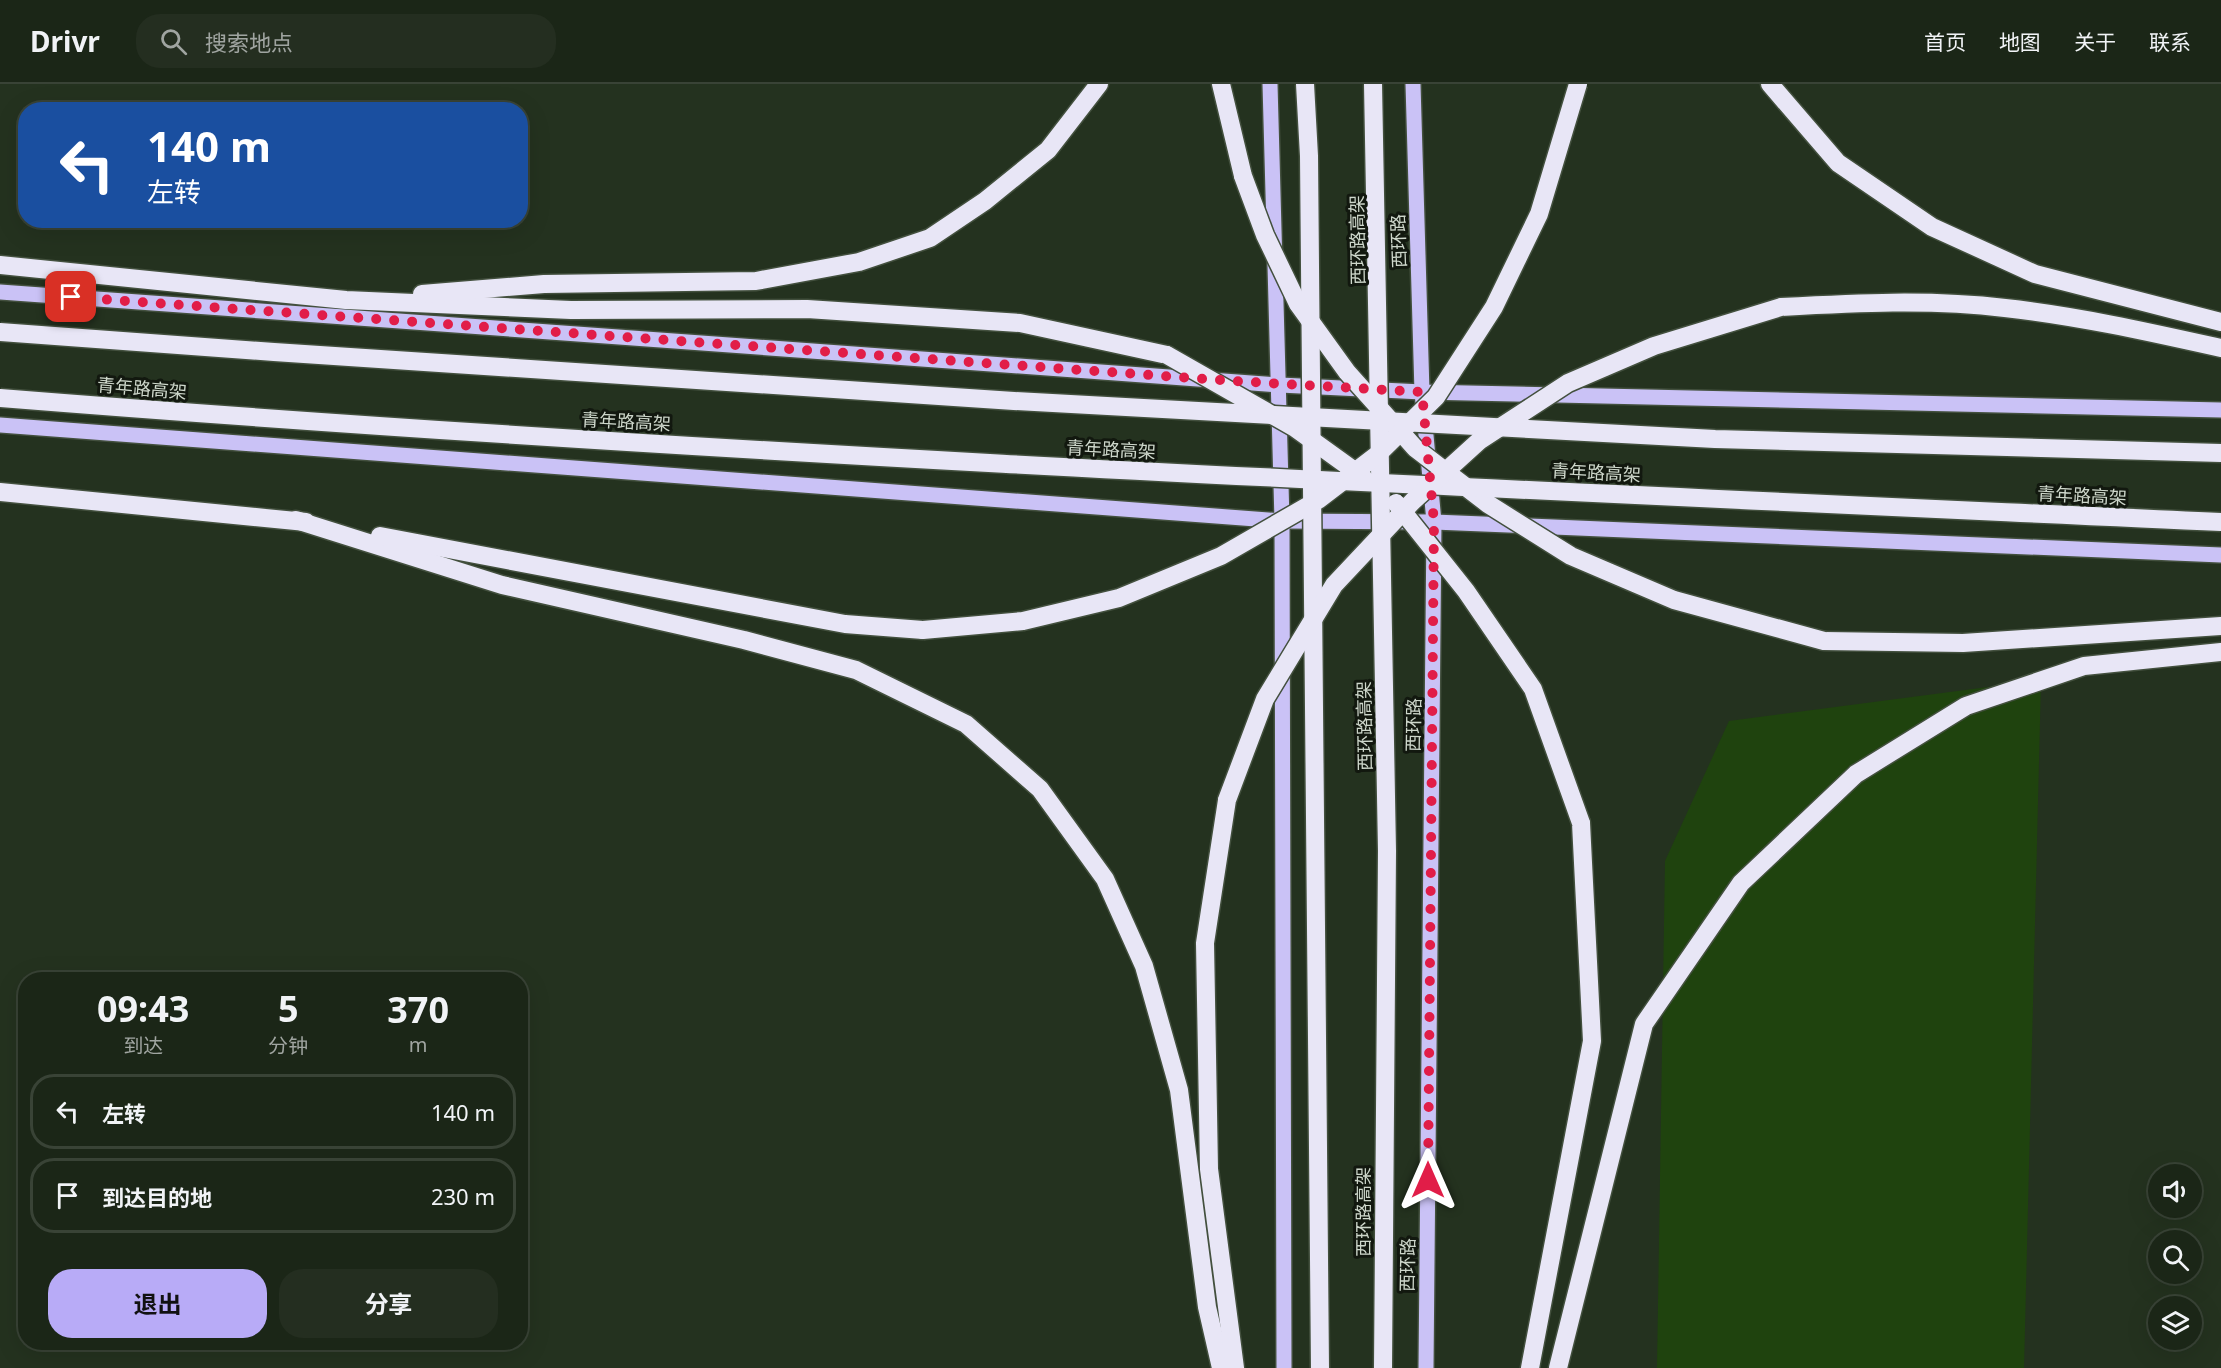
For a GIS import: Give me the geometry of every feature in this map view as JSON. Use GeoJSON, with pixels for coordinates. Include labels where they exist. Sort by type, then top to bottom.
{"type":"FeatureCollection","features":[{"type":"Feature","properties":{"kind":"highway"},"geometry":{"type":"LineString","coordinates":[[346,300],[544,284],[756,281],[859,262],[930,238],[985,201],[1048,150],[1099,84]]}},
{"type":"Feature","properties":{"kind":"highway"},"geometry":{"type":"LineString","coordinates":[[1221,84],[1243,176],[1265,235],[1298,304],[1347,372],[1415,448],[1488,504],[1571,556],[1674,600],[1824,641],[1963,643],[2221,626]]}},
{"type":"Feature","properties":{"kind":"highway"},"geometry":{"type":"LineString","coordinates":[[1305,84],[1309,156],[1320,1368]]}},
{"type":"Feature","properties":{"kind":"highway","name":"西环路高架"},"geometry":{"type":"LineString","coordinates":[[1373,84],[1387,851],[1383,1368]]}},
{"type":"Feature","properties":{"kind":"highway"},"geometry":{"type":"LineString","coordinates":[[0,492],[296,520],[845,624],[922,630],[1023,621],[1119,598],[1221,556],[1318,500],[1377,455],[1436,397],[1494,308],[1539,214],[1578,84]]}},
{"type":"Feature","properties":{"kind":"highway"},"geometry":{"type":"LineString","coordinates":[[1770,84],[1838,163],[1932,227],[2035,274],[2221,322]]}},
{"type":"Feature","properties":{"kind":"highway"},"geometry":{"type":"LineString","coordinates":[[0,265],[346,300],[571,310],[807,309],[1020,322],[1167,355],[1295,428],[1393,499],[1466,591],[1533,689],[1581,823],[1592,1041],[1530,1368]]}},
{"type":"Feature","properties":{"kind":"highway"},"geometry":{"type":"LineString","coordinates":[[1234,1368],[1209,1169],[1204,943],[1227,800],[1265,699],[1334,585],[1413,501],[1479,441],[1568,383],[1654,346],[1781,307],[1887,302],[2004,308],[2115,325],[2221,348]]}},
{"type":"Feature","properties":{"kind":"highway"},"geometry":{"type":"LineString","coordinates":[[0,332],[274,352],[1156,408],[1715,439],[2221,453]]}},
{"type":"Feature","properties":{"kind":"highway","name":"青年路高架"},"geometry":{"type":"LineString","coordinates":[[0,398],[333,425],[983,464],[2221,522]]}},
{"type":"Feature","properties":{"kind":"highway"},"geometry":{"type":"LineString","coordinates":[[296,520],[502,585],[744,640],[856,670],[966,724],[1040,789],[1105,879],[1144,966],[1179,1090],[1207,1308],[1221,1368]]}},
{"type":"Feature","properties":{"kind":"highway"},"geometry":{"type":"LineString","coordinates":[[1558,1368],[1644,1024],[1741,883],[1856,774],[1966,706],[2084,666],[2221,652]]}},
{"type":"Feature","properties":{"kind":"main road"},"geometry":{"type":"LineString","coordinates":[[1270,84],[1282,520],[1284,1368]]}},
{"type":"Feature","properties":{"kind":"main road","name":"西环路"},"geometry":{"type":"LineString","coordinates":[[1413,84],[1422,392],[1434,522],[1426,1368]]}},
{"type":"Feature","properties":{"kind":"main road"},"geometry":{"type":"LineString","coordinates":[[0,292],[1280,385],[1422,392],[2221,410]]}},
{"type":"Feature","properties":{"kind":"main road"},"geometry":{"type":"LineString","coordinates":[[0,425],[1282,520],[1434,522],[2221,555]]}},
{"type":"Feature","properties":{"kind":"green space"},"geometry":{"type":"Polygon","coordinates":[[[2041,680],[2024,1368],[1657,1368],[1665,861],[1729,721],[2041,680]]]}},
{"type":"Feature","properties":{"kind":"route"},"geometry":{"type":"LineString","coordinates":[[71,297],[1280,385],[1422,392],[1434,522],[1428,1180]]}}]}
